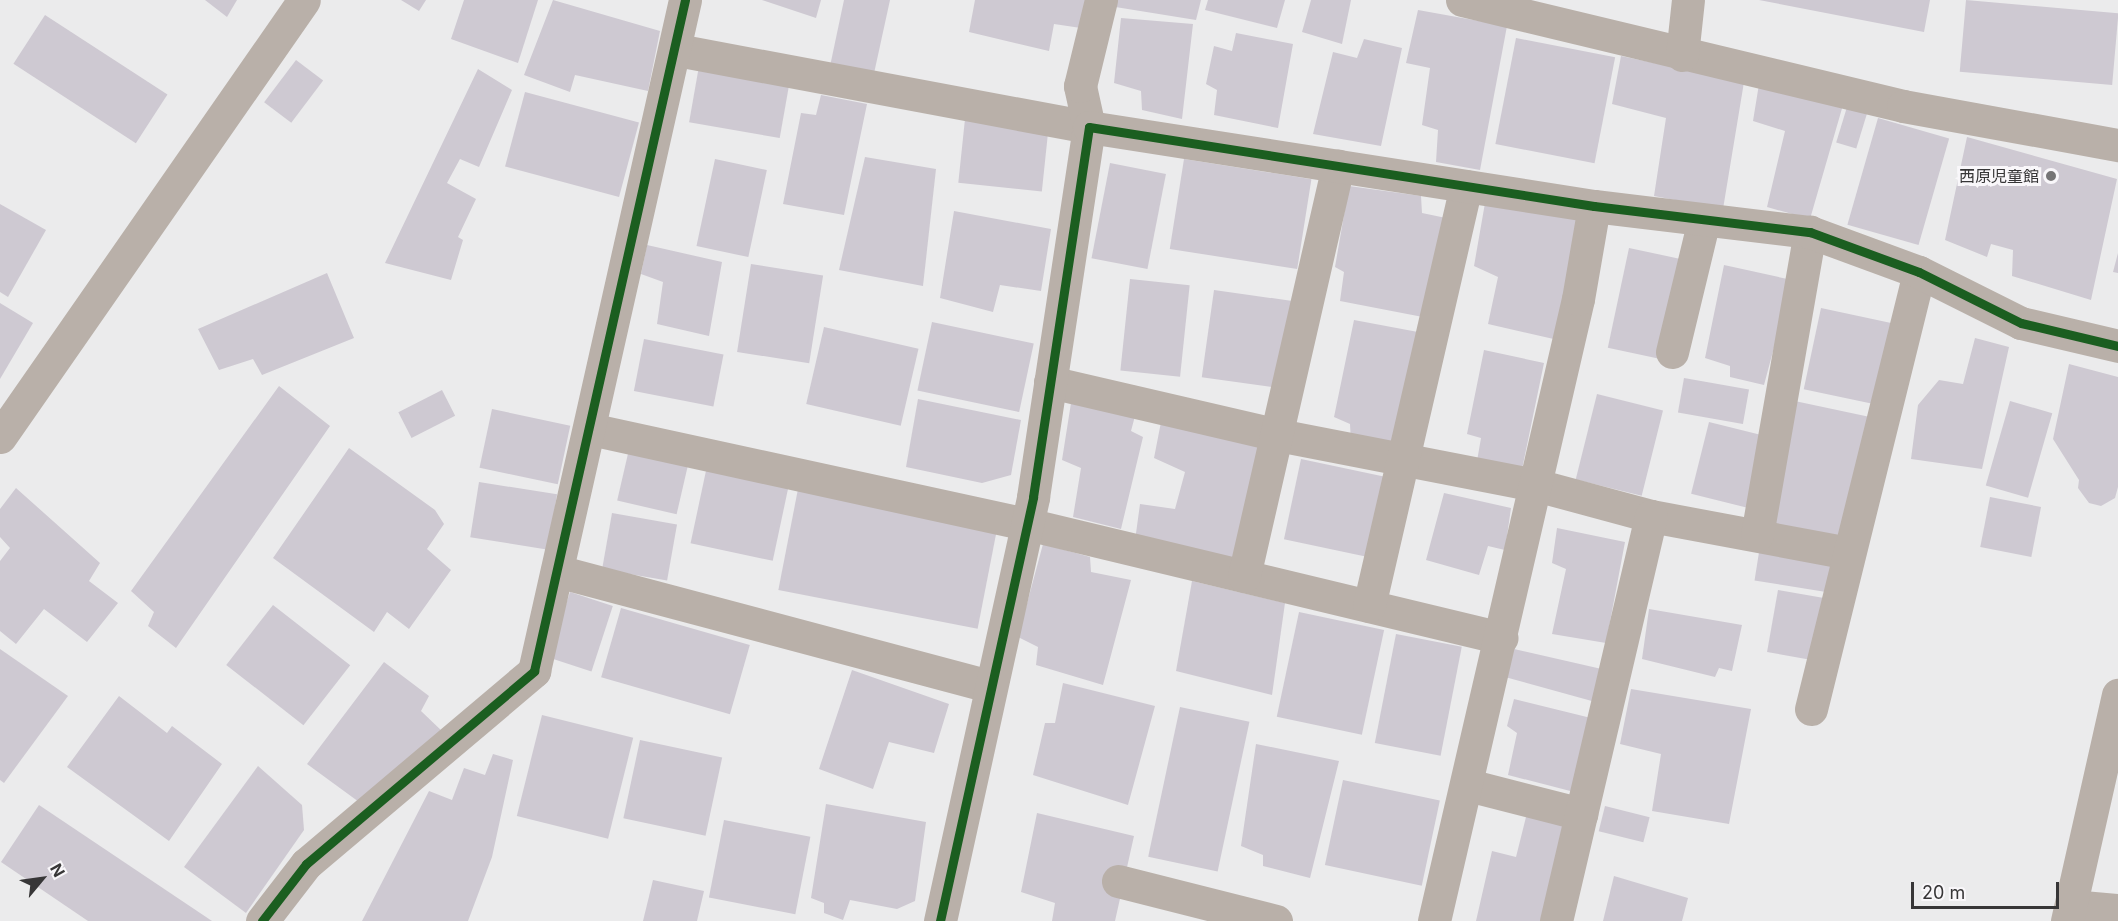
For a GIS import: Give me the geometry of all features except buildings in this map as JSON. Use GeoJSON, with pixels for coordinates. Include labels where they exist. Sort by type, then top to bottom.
{"type":"FeatureCollection","features":[{"type":"Feature","properties":{"kind":"street"},"geometry":{"type":"LineString","coordinates":[[0,437],[304,0]]}},
{"type":"Feature","properties":{"kind":"street"},"geometry":{"type":"LineString","coordinates":[[262,921],[306,864],[534,670],[677,50],[685,0]]}},
{"type":"Feature","properties":{"kind":"street"},"geometry":{"type":"LineString","coordinates":[[940,921],[989,686],[1027,524],[1089,127],[1080,86],[1101,0]]}},
{"type":"Feature","properties":{"kind":"street"},"geometry":{"type":"LineString","coordinates":[[1462,0],[1682,55],[1903,106],[2118,145]]}},
{"type":"Feature","properties":{"kind":"street"},"geometry":{"type":"LineString","coordinates":[[1682,55],[1688,0]]}},
{"type":"Feature","properties":{"kind":"street"},"geometry":{"type":"LineString","coordinates":[[677,50],[1089,127],[1594,206],[1810,232],[1919,272],[2021,323],[2118,346]]}},
{"type":"Feature","properties":{"kind":"street"},"geometry":{"type":"LineString","coordinates":[[1244,576],[1338,166]]}},
{"type":"Feature","properties":{"kind":"street"},"geometry":{"type":"LineString","coordinates":[[1369,606],[1401,458],[1466,186]]}},
{"type":"Feature","properties":{"kind":"street"},"geometry":{"type":"LineString","coordinates":[[1434,921],[1468,785],[1536,485],[1594,206]]}},
{"type":"Feature","properties":{"kind":"street"},"geometry":{"type":"LineString","coordinates":[[1672,352],[1704,220]]}},
{"type":"Feature","properties":{"kind":"street"},"geometry":{"type":"LineString","coordinates":[[1757,535],[1810,232]]}},
{"type":"Feature","properties":{"kind":"street"},"geometry":{"type":"LineString","coordinates":[[1811,709],[1919,272]]}},
{"type":"Feature","properties":{"kind":"street"},"geometry":{"type":"LineString","coordinates":[[1050,382],[1278,435],[1536,485],[1651,516],[1850,553]]}},
{"type":"Feature","properties":{"kind":"street"},"geometry":{"type":"LineString","coordinates":[[590,429],[1027,524],[1501,638]]}},
{"type":"Feature","properties":{"kind":"street"},"geometry":{"type":"LineString","coordinates":[[1556,921],[1651,516]]}},
{"type":"Feature","properties":{"kind":"street"},"geometry":{"type":"LineString","coordinates":[[557,571],[989,686]]}},
{"type":"Feature","properties":{"kind":"street"},"geometry":{"type":"LineString","coordinates":[[2118,695],[2069,913],[2118,910]]}},
{"type":"Feature","properties":{"kind":"street"},"geometry":{"type":"LineString","coordinates":[[1468,785],[1581,814]]}},
{"type":"Feature","properties":{"kind":"street"},"geometry":{"type":"LineString","coordinates":[[1118,881],[1276,921]]}},
{"type":"Feature","properties":{"kind":"cycle path"},"geometry":{"type":"LineString","coordinates":[[262,921],[306,864],[534,671],[685,0]]}},
{"type":"Feature","properties":{"kind":"cycle path"},"geometry":{"type":"LineString","coordinates":[[940,921],[1033,497],[1089,127],[1594,206],[1810,232],[1919,272],[2021,323],[2118,346]]}},
{"type":"Feature","properties":{"kind":"place","name":"西原児童館"},"geometry":{"type":"Point","coordinates":[2051,176]}}]}
